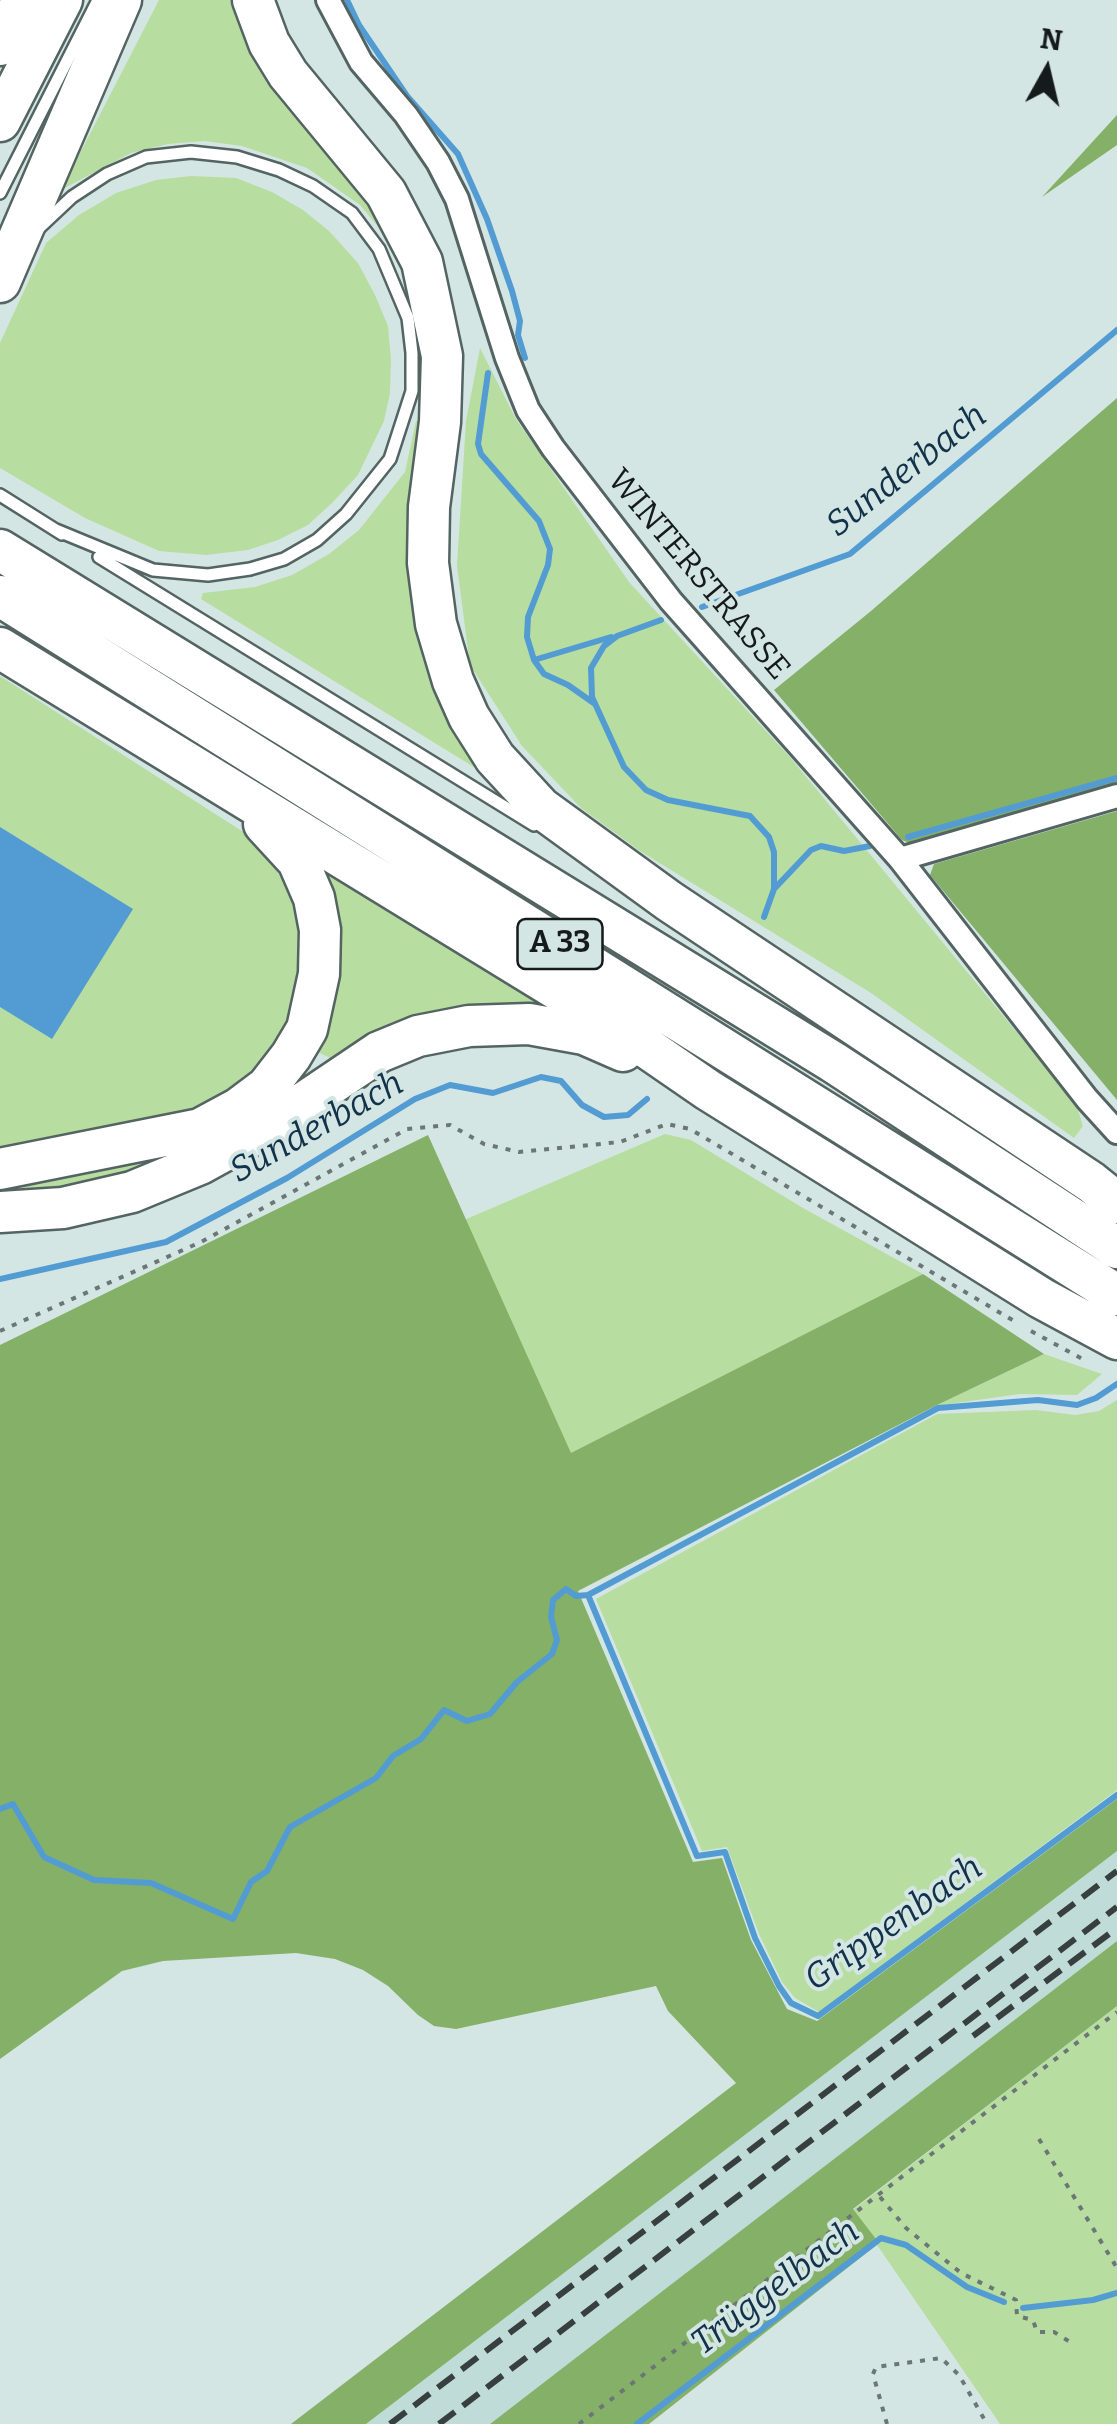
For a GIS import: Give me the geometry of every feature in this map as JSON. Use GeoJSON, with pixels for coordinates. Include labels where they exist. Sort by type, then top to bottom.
{"type":"FeatureCollection","features":[{"type":"Feature","properties":{"kind":"highway"},"geometry":{"type":"LineString","coordinates":[[0,45],[23,0]]}},
{"type":"Feature","properties":{"kind":"highway"},"geometry":{"type":"LineString","coordinates":[[0,121],[62,0]]}},
{"type":"Feature","properties":{"kind":"highway"},"geometry":{"type":"LineString","coordinates":[[253,0],[269,43],[288,74],[386,193],[406,227],[430,290],[442,356],[440,422],[429,507],[428,563],[436,624],[453,681],[495,758],[541,808],[669,901],[1091,1182],[1117,1204]]}},
{"type":"Feature","properties":{"kind":"highway"},"geometry":{"type":"LineString","coordinates":[[5,271],[121,17]]}},
{"type":"Feature","properties":{"kind":"highway","name":"A 33"},"geometry":{"type":"LineString","coordinates":[[0,550],[833,1062],[1117,1248]]}},
{"type":"Feature","properties":{"kind":"highway","name":"A 33"},"geometry":{"type":"LineString","coordinates":[[0,596],[1117,1295]]}},
{"type":"Feature","properties":{"kind":"highway"},"geometry":{"type":"LineString","coordinates":[[0,648],[602,1017],[708,1090],[1042,1298],[1106,1351]]}},
{"type":"Feature","properties":{"kind":"highway"},"geometry":{"type":"LineString","coordinates":[[0,1169],[200,1129],[267,1087],[308,1028],[319,974],[320,930],[314,898],[298,861],[279,838],[208,776]]}},
{"type":"Feature","properties":{"kind":"highway"},"geometry":{"type":"LineString","coordinates":[[0,1212],[63,1208],[132,1192],[200,1164],[269,1126],[380,1052],[418,1036],[469,1026],[529,1024],[584,1034],[708,1090]]}},
{"type":"Feature","properties":{"kind":"street","name":"WINTERSTRASSE"},"geometry":{"type":"LineString","coordinates":[[328,0],[361,62],[406,115],[457,199],[507,358],[528,410],[544,436],[671,601],[900,858],[1087,1100],[1117,1132]]}},
{"type":"Feature","properties":{"kind":"street"},"geometry":{"type":"LineString","coordinates":[[900,858],[1117,796]]}},
{"type":"Feature","properties":{"kind":"lane"},"geometry":{"type":"LineString","coordinates":[[0,17],[7,0]]}},
{"type":"Feature","properties":{"kind":"lane"},"geometry":{"type":"LineString","coordinates":[[0,194],[98,0]]}},
{"type":"Feature","properties":{"kind":"lane"},"geometry":{"type":"LineString","coordinates":[[5,271],[72,197],[107,174],[146,156],[191,152],[237,157],[313,186],[352,213],[380,249],[408,318],[412,391],[390,459],[346,514],[316,540],[284,559],[250,570],[208,575],[153,570],[56,530]]}},
{"type":"Feature","properties":{"kind":"lane"},"geometry":{"type":"LineString","coordinates":[[0,495],[551,834]]}},
{"type":"Feature","properties":{"kind":"lane"},"geometry":{"type":"LineString","coordinates":[[568,844],[669,901]]}},
{"type":"Feature","properties":{"kind":"path"},"geometry":{"type":"LineString","coordinates":[[0,1331],[200,1242],[406,1129],[450,1125],[484,1144],[518,1152],[620,1142],[667,1124],[690,1129],[1079,1359],[1106,1351]]}},
{"type":"Feature","properties":{"kind":"path"},"geometry":{"type":"LineString","coordinates":[[579,2424],[1117,2012]]}},
{"type":"Feature","properties":{"kind":"path"},"geometry":{"type":"LineString","coordinates":[[1039,2139],[1117,2268]]}},
{"type":"Feature","properties":{"kind":"path"},"geometry":{"type":"LineString","coordinates":[[880,2197],[906,2228],[960,2273],[1016,2300],[1017,2316],[1033,2320],[1037,2332],[1054,2332],[1070,2342]]}},
{"type":"Feature","properties":{"kind":"path"},"geometry":{"type":"LineString","coordinates":[[887,2424],[873,2374],[876,2367],[942,2358],[960,2375],[987,2424]]}},
{"type":"Feature","properties":{"kind":"shaded area"},"geometry":{"type":"Polygon","coordinates":[[[1117,1851],[1117,1941],[501,2416],[490,2424],[366,2424],[1117,1851]]]}},
{"type":"Feature","properties":{"kind":"green space"},"geometry":{"type":"Polygon","coordinates":[[[159,0],[239,0],[374,202],[410,282],[385,235],[360,205],[307,168],[242,146],[204,141],[168,144],[131,153],[61,190],[159,0]]]}},
{"type":"Feature","properties":{"kind":"green space"},"geometry":{"type":"Polygon","coordinates":[[[1117,115],[1117,145],[1042,197],[1117,115]]]}},
{"type":"Feature","properties":{"kind":"green space"},"geometry":{"type":"Polygon","coordinates":[[[191,176],[236,178],[272,192],[329,231],[358,263],[375,295],[388,326],[391,360],[384,421],[358,475],[332,503],[308,525],[278,540],[248,550],[206,555],[159,551],[85,518],[0,468],[0,343],[46,243],[79,215],[116,193],[156,180],[191,176]]]}},
{"type":"Feature","properties":{"kind":"green space"},"geometry":{"type":"Polygon","coordinates":[[[480,348],[516,419],[629,582],[789,756],[1076,1104],[1083,1126],[1074,1138],[871,993],[640,851],[581,808],[522,746],[470,665],[457,566],[466,421],[480,348]]]}},
{"type":"Feature","properties":{"kind":"green space"},"geometry":{"type":"Polygon","coordinates":[[[1117,398],[1117,785],[914,845],[902,840],[774,690],[1117,398]]]}},
{"type":"Feature","properties":{"kind":"green space"},"geometry":{"type":"Polygon","coordinates":[[[428,416],[416,505],[490,777],[201,599],[203,593],[255,587],[292,575],[329,554],[359,530],[405,472],[416,421],[428,416]]]}},
{"type":"Feature","properties":{"kind":"green space"},"geometry":{"type":"Polygon","coordinates":[[[0,676],[245,833],[268,856],[295,901],[303,931],[305,973],[293,1022],[256,1073],[232,1093],[196,1111],[0,1149],[0,676]]]}},
{"type":"Feature","properties":{"kind":"green space"},"geometry":{"type":"Polygon","coordinates":[[[1117,811],[1117,1100],[930,875],[934,864],[1117,811]]]}},
{"type":"Feature","properties":{"kind":"green space"},"geometry":{"type":"Polygon","coordinates":[[[315,863],[543,1002],[532,1009],[334,1060],[312,1049],[315,863]]]}},
{"type":"Feature","properties":{"kind":"green space"},"geometry":{"type":"Polygon","coordinates":[[[665,1134],[691,1140],[923,1274],[571,1454],[464,1220],[665,1134]]]}},
{"type":"Feature","properties":{"kind":"green space"},"geometry":{"type":"Polygon","coordinates":[[[428,1135],[571,1453],[923,1274],[1044,1354],[935,1406],[578,1591],[693,1862],[722,1858],[751,1940],[787,2009],[817,2021],[1117,1799],[1117,1851],[366,2424],[291,2424],[736,2083],[668,2011],[656,1986],[456,2029],[434,2026],[363,1970],[335,1959],[296,1953],[163,1961],[122,1971],[0,2059],[0,1345],[428,1135]]]}},
{"type":"Feature","properties":{"kind":"green space"},"geometry":{"type":"Polygon","coordinates":[[[182,1149],[125,1177],[61,1191],[0,1196],[0,1184],[182,1149]]]}},
{"type":"Feature","properties":{"kind":"green space"},"geometry":{"type":"Polygon","coordinates":[[[1044,1354],[1102,1374],[1077,1395],[1020,1394],[935,1406],[1044,1354]]]}},
{"type":"Feature","properties":{"kind":"green space"},"geometry":{"type":"Polygon","coordinates":[[[1117,1400],[1117,1790],[819,2012],[795,1998],[782,1982],[759,1934],[727,1847],[702,1851],[596,1599],[937,1414],[1036,1410],[1075,1415],[1099,1411],[1117,1400]]]}},
{"type":"Feature","properties":{"kind":"green space"},"geometry":{"type":"Polygon","coordinates":[[[1117,1941],[1117,2006],[853,2209],[879,2243],[649,2424],[490,2424],[1117,1941]]]}},
{"type":"Feature","properties":{"kind":"green space"},"geometry":{"type":"Polygon","coordinates":[[[1117,2006],[1117,2424],[1000,2424],[853,2210],[1117,2006]]]}},
{"type":"Feature","properties":{"kind":"water"},"geometry":{"type":"Polygon","coordinates":[[[0,827],[133,909],[52,1039],[0,1007],[0,827]]]}},
{"type":"Feature","properties":{"kind":"waterway"},"geometry":{"type":"LineString","coordinates":[[347,0],[359,25],[407,96],[458,154],[487,219],[512,291],[525,358]]}},
{"type":"Feature","properties":{"kind":"waterway","name":"Sunderbach"},"geometry":{"type":"LineString","coordinates":[[702,607],[850,554],[1117,330]]}},
{"type":"Feature","properties":{"kind":"waterway"},"geometry":{"type":"LineString","coordinates":[[488,373],[478,444],[481,454],[539,521],[550,549],[548,565],[528,617],[527,637],[534,660],[544,674],[595,704]]}},
{"type":"Feature","properties":{"kind":"waterway","name":"Sunderbach"},"geometry":{"type":"LineString","coordinates":[[661,620],[617,636],[604,646],[591,668],[592,697],[624,767],[646,790],[668,800],[750,816],[769,837],[774,852],[774,889],[764,917]]}},
{"type":"Feature","properties":{"kind":"waterway"},"geometry":{"type":"LineString","coordinates":[[534,660],[611,637]]}},
{"type":"Feature","properties":{"kind":"waterway","name":"Sunderbach"},"geometry":{"type":"LineString","coordinates":[[908,837],[1117,778]]}},
{"type":"Feature","properties":{"kind":"waterway","name":"Sunderbach"},"geometry":{"type":"LineString","coordinates":[[775,888],[811,850],[821,846],[844,851],[870,846]]}},
{"type":"Feature","properties":{"kind":"waterway","name":"Sunderbach"},"geometry":{"type":"LineString","coordinates":[[0,1279],[166,1242],[287,1178],[415,1099],[450,1085],[493,1093],[541,1077],[561,1081],[582,1105],[604,1117],[628,1115],[647,1099]]}},
{"type":"Feature","properties":{"kind":"waterway","name":"Grippenbach"},"geometry":{"type":"LineString","coordinates":[[0,1809],[13,1804],[44,1857],[94,1880],[151,1883],[233,1919],[251,1882],[267,1871],[290,1827],[376,1778],[393,1756],[421,1739],[444,1710],[467,1721],[490,1714],[517,1682],[552,1654],[557,1640],[551,1617],[553,1600],[566,1589],[576,1596],[588,1595],[938,1408],[1038,1400],[1077,1405],[1117,1384]]}},
{"type":"Feature","properties":{"kind":"waterway","name":"Grippenbach"},"geometry":{"type":"LineString","coordinates":[[588,1595],[697,1856],[725,1852],[755,1938],[779,1986],[791,2003],[818,2016],[1117,1795]]}},
{"type":"Feature","properties":{"kind":"waterway","name":"Trüggelbach"},"geometry":{"type":"LineString","coordinates":[[637,2424],[881,2238],[906,2245],[967,2287],[1004,2302]]}},
{"type":"Feature","properties":{"kind":"waterway","name":"Trüggelbach"},"geometry":{"type":"LineString","coordinates":[[1023,2308],[1093,2300],[1117,2293]]}},
{"type":"Feature","properties":{"kind":"railway"},"geometry":{"type":"LineString","coordinates":[[390,2424],[1117,1871]]}},
{"type":"Feature","properties":{"kind":"railway"},"geometry":{"type":"LineString","coordinates":[[439,2424],[1117,1907]]}},
{"type":"Feature","properties":{"kind":"railway"},"geometry":{"type":"LineString","coordinates":[[973,2036],[1117,1928]]}}]}
